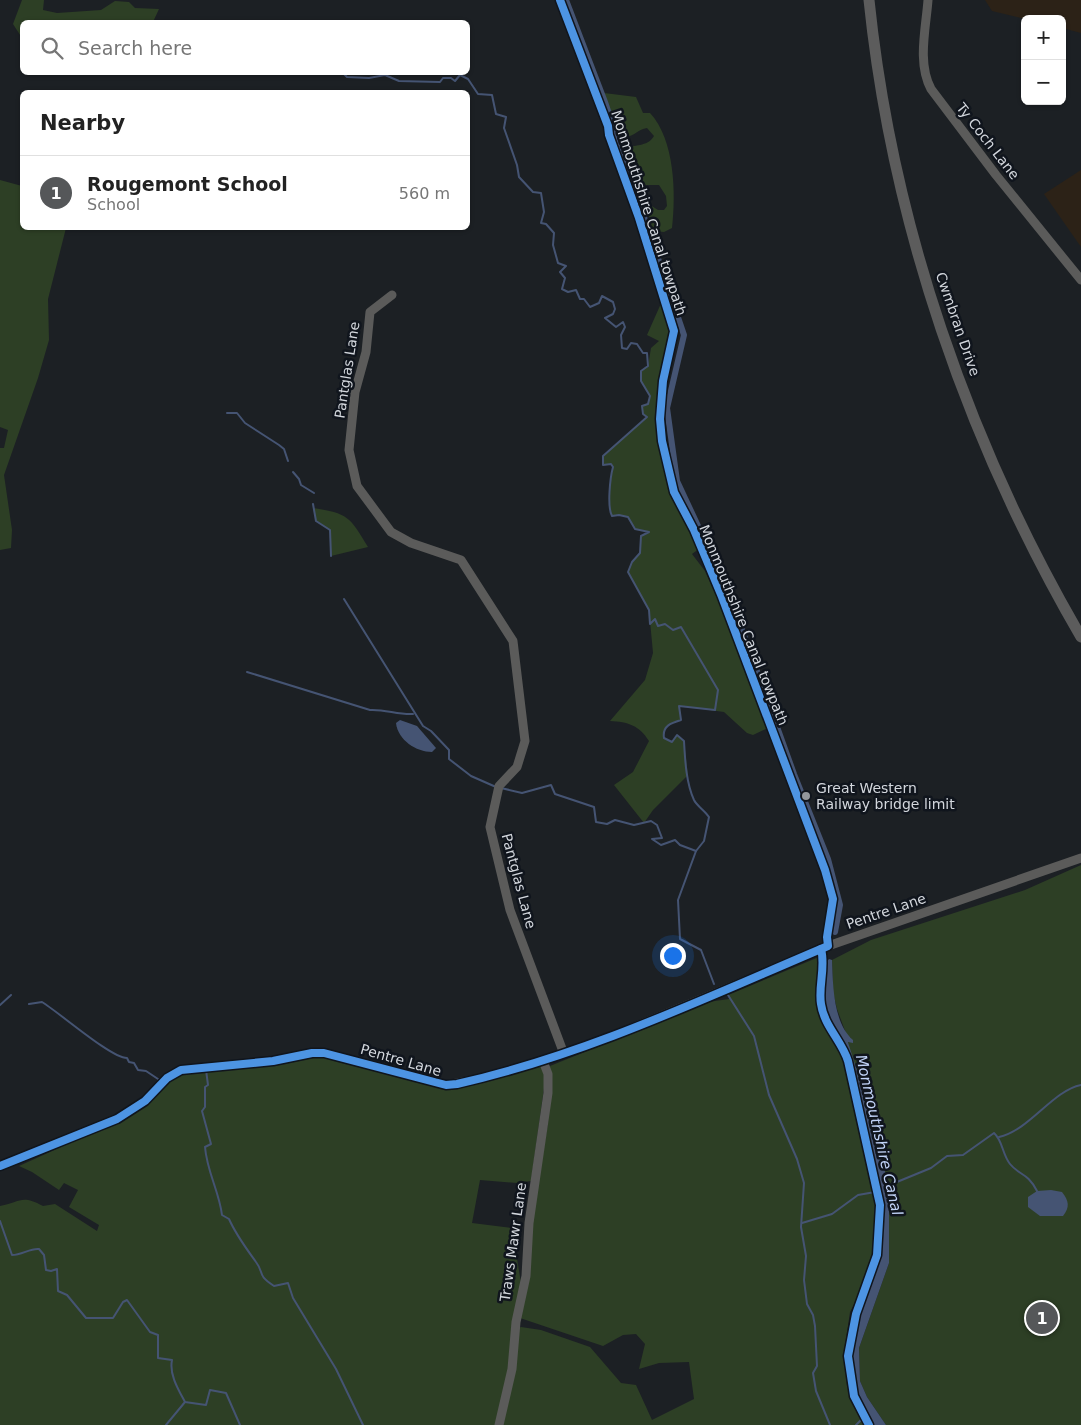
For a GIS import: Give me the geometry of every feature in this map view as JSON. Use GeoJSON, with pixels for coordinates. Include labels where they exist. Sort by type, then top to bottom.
{"type":"FeatureCollection","features":[{"type":"Feature","properties":{"kind":"main road","name":"Cwmbran Drive"},"geometry":{"type":"LineString","coordinates":[[869,0],[879,75],[902,193],[944,335],[999,476],[1040,561],[1081,636]]}},
{"type":"Feature","properties":{"kind":"street","name":"Ty Coch Lane"},"geometry":{"type":"LineString","coordinates":[[928,0],[924,67],[926,79],[931,89],[996,175],[1081,280]]}},
{"type":"Feature","properties":{"kind":"street","name":"Pantglas Lane"},"geometry":{"type":"LineString","coordinates":[[392,295],[370,312],[366,352],[354,392],[349,450],[357,486],[391,532],[411,543],[461,560],[513,641],[525,741],[517,767],[498,791],[490,827],[510,910],[564,1054]]}},
{"type":"Feature","properties":{"kind":"street","name":"Pentre Lane"},"geometry":{"type":"LineString","coordinates":[[0,1166],[117,1119],[145,1101],[173,1074],[191,1068],[272,1061],[312,1053],[324,1053],[446,1085],[474,1080],[544,1062],[641,1025],[828,946],[1081,858]]}},
{"type":"Feature","properties":{"kind":"street","name":"Traws Mawr Lane"},"geometry":{"type":"LineString","coordinates":[[499,1425],[512,1369],[516,1322],[526,1276],[529,1223],[548,1093],[548,1074],[544,1062]]}},
{"type":"Feature","properties":{"kind":"shaded area"},"geometry":{"type":"Polygon","coordinates":[[[985,0],[1081,0],[1081,33],[1066,29],[1066,15],[1021,15],[1021,18],[992,11],[985,0]]]}},
{"type":"Feature","properties":{"kind":"shaded area"},"geometry":{"type":"Polygon","coordinates":[[[1081,170],[1081,247],[1044,194],[1081,170]]]}},
{"type":"Feature","properties":{"kind":"green space"},"geometry":{"type":"Polygon","coordinates":[[[22,0],[44,0],[43,10],[57,13],[101,10],[115,1],[129,2],[135,8],[159,9],[154,20],[20,20],[20,35],[13,24],[22,0]]]}},
{"type":"Feature","properties":{"kind":"green space"},"geometry":{"type":"Polygon","coordinates":[[[604,93],[636,97],[643,113],[650,113],[665,138],[672,168],[674,199],[672,228],[664,232],[653,231],[646,205],[647,203],[658,210],[664,210],[667,206],[666,196],[659,185],[638,185],[624,150],[644,144],[654,136],[647,128],[626,137],[614,123],[604,93]]]}},
{"type":"Feature","properties":{"kind":"green space"},"geometry":{"type":"Polygon","coordinates":[[[0,180],[20,185],[20,230],[65,230],[48,299],[49,340],[38,378],[4,475],[12,530],[11,548],[0,550],[0,448],[4,448],[8,430],[0,427],[0,180]]]}},
{"type":"Feature","properties":{"kind":"green space"},"geometry":{"type":"Polygon","coordinates":[[[663,299],[671,335],[669,352],[661,383],[658,411],[659,432],[666,472],[680,510],[700,548],[692,554],[705,571],[728,622],[768,728],[753,735],[747,733],[724,712],[680,706],[681,720],[666,728],[664,738],[672,742],[677,735],[684,741],[688,775],[653,810],[644,823],[614,785],[633,772],[649,741],[641,731],[632,725],[610,721],[645,680],[653,653],[649,610],[628,572],[632,562],[640,553],[641,536],[648,532],[635,529],[627,517],[612,516],[609,499],[613,467],[611,464],[603,465],[603,456],[647,417],[643,414],[642,406],[648,404],[650,396],[641,381],[641,371],[648,366],[651,348],[659,341],[647,335],[663,299]]]}},
{"type":"Feature","properties":{"kind":"green space"},"geometry":{"type":"Polygon","coordinates":[[[313,508],[334,512],[347,518],[357,529],[368,547],[331,556],[330,530],[316,521],[313,508]]]}},
{"type":"Feature","properties":{"kind":"green space"},"geometry":{"type":"Polygon","coordinates":[[[1081,865],[1081,1425],[886,1425],[867,1397],[860,1381],[859,1348],[889,1263],[889,1196],[880,1141],[848,1049],[848,1041],[851,1038],[847,1036],[837,1009],[833,992],[832,960],[871,940],[1025,890],[1081,865]]]}},
{"type":"Feature","properties":{"kind":"green space"},"geometry":{"type":"Polygon","coordinates":[[[819,957],[816,993],[822,1021],[844,1056],[876,1202],[874,1255],[868,1278],[850,1312],[844,1353],[847,1386],[862,1419],[874,1425],[503,1425],[519,1328],[521,1327],[541,1330],[590,1347],[621,1383],[636,1385],[652,1420],[694,1399],[689,1362],[659,1363],[639,1369],[645,1344],[636,1334],[623,1335],[603,1346],[520,1318],[534,1208],[548,1123],[550,1066],[708,1002],[729,999],[728,995],[819,957]]]}},
{"type":"Feature","properties":{"kind":"green space"},"geometry":{"type":"Polygon","coordinates":[[[324,1057],[443,1087],[456,1088],[541,1066],[545,1075],[544,1088],[531,1181],[517,1183],[480,1180],[472,1223],[512,1228],[521,1283],[509,1370],[496,1425],[0,1425],[0,1206],[21,1200],[30,1200],[43,1206],[55,1204],[97,1231],[99,1225],[69,1207],[78,1190],[64,1183],[59,1190],[32,1172],[19,1166],[136,1113],[167,1082],[195,1070],[324,1057]]]}},
{"type":"Feature","properties":{"kind":"water"},"geometry":{"type":"Polygon","coordinates":[[[400,720],[417,726],[436,748],[432,752],[420,750],[409,744],[397,729],[396,723],[400,720]]]}},
{"type":"Feature","properties":{"kind":"water"},"geometry":{"type":"Polygon","coordinates":[[[829,959],[832,960],[835,1003],[838,1014],[846,1033],[853,1040],[853,1043],[848,1042],[848,1049],[841,1041],[829,1018],[822,992],[821,979],[829,959]]]}},
{"type":"Feature","properties":{"kind":"water"},"geometry":{"type":"Polygon","coordinates":[[[853,1068],[860,1079],[880,1141],[889,1196],[889,1263],[859,1348],[860,1381],[867,1397],[886,1425],[873,1425],[852,1380],[851,1355],[855,1326],[878,1263],[884,1226],[879,1191],[862,1121],[853,1068]]]}},
{"type":"Feature","properties":{"kind":"water"},"geometry":{"type":"Polygon","coordinates":[[[1051,1190],[1062,1192],[1066,1198],[1068,1207],[1063,1216],[1040,1216],[1028,1207],[1028,1197],[1037,1191],[1051,1190]]]}},
{"type":"Feature","properties":{"kind":"waterway","name":"Monmouthshire Canal"},"geometry":{"type":"LineString","coordinates":[[566,0],[605,102],[684,335],[667,408],[677,481],[727,588],[794,774],[828,859],[840,905],[835,932]]}},
{"type":"Feature","properties":{"kind":"waterway"},"geometry":{"type":"LineString","coordinates":[[345,75],[347,77],[369,78],[385,75]]}},
{"type":"Feature","properties":{"kind":"waterway"},"geometry":{"type":"LineString","coordinates":[[385,75],[399,81],[440,82],[443,78],[451,78],[455,81],[460,75]]}},
{"type":"Feature","properties":{"kind":"waterway"},"geometry":{"type":"LineString","coordinates":[[460,75],[468,79],[478,94],[492,95],[496,114],[506,117],[504,128],[517,165],[519,177],[533,192],[541,193],[544,212],[541,223],[546,224],[554,233],[553,245],[558,263],[566,266],[560,272],[565,278],[562,289],[568,292],[576,290],[580,299],[584,299],[590,307],[599,303],[602,296],[613,302],[615,309],[613,314],[605,318],[616,327],[623,322],[625,327],[621,335],[622,348],[627,349],[631,343],[637,344],[643,353],[647,353],[648,366],[641,371],[641,381],[650,396],[648,404],[642,406],[643,414],[647,417],[603,456],[603,465],[611,464],[613,467],[609,499],[612,516],[628,517],[635,529],[649,532],[641,536],[640,553],[632,562],[628,572],[649,610],[650,624],[655,619],[658,626],[665,624],[673,630],[681,627],[718,690],[715,710],[679,706],[681,720],[674,722],[664,731],[664,738],[672,742],[677,735],[684,741],[686,771],[691,793],[695,802],[709,817],[704,841],[696,851]]}},
{"type":"Feature","properties":{"kind":"waterway"},"geometry":{"type":"LineString","coordinates":[[227,413],[237,413],[245,423],[279,445],[284,449],[288,461]]}},
{"type":"Feature","properties":{"kind":"waterway"},"geometry":{"type":"LineString","coordinates":[[293,472],[301,485],[314,493]]}},
{"type":"Feature","properties":{"kind":"waterway"},"geometry":{"type":"LineString","coordinates":[[313,504],[316,521],[330,530],[331,556]]}},
{"type":"Feature","properties":{"kind":"waterway"},"geometry":{"type":"LineString","coordinates":[[344,599],[423,726],[431,731],[449,750],[449,759],[471,776],[496,787]]}},
{"type":"Feature","properties":{"kind":"waterway"},"geometry":{"type":"LineString","coordinates":[[247,672],[370,710],[413,714]]}},
{"type":"Feature","properties":{"kind":"waterway"},"geometry":{"type":"LineString","coordinates":[[501,788],[522,793],[551,785],[555,794],[594,807],[596,822],[607,824],[615,820],[634,825],[651,821],[657,825],[662,838],[652,839],[661,845],[675,840],[680,845],[696,851],[678,900],[680,939],[701,950],[714,984]]}},
{"type":"Feature","properties":{"kind":"waterway"},"geometry":{"type":"LineString","coordinates":[[0,1005],[11,995]]}},
{"type":"Feature","properties":{"kind":"waterway"},"geometry":{"type":"LineString","coordinates":[[728,995],[754,1036],[769,1095],[797,1159],[804,1183],[801,1227],[806,1256],[804,1280],[807,1304],[813,1315],[815,1326],[817,1366],[813,1373],[816,1391],[830,1425]]}},
{"type":"Feature","properties":{"kind":"waterway"},"geometry":{"type":"LineString","coordinates":[[29,1004],[42,1002],[110,1051],[127,1058],[129,1062],[134,1063],[138,1070],[146,1071],[158,1079]]}},
{"type":"Feature","properties":{"kind":"waterway","name":"Monmouthshire Canal"},"geometry":{"type":"LineString","coordinates":[[845,1043],[855,1074]]}},
{"type":"Feature","properties":{"kind":"waterway"},"geometry":{"type":"LineString","coordinates":[[206,1070],[208,1085],[205,1087],[205,1107],[202,1111],[211,1144],[205,1147],[222,1215],[229,1219],[238,1236],[259,1266],[265,1279],[274,1286],[288,1283],[293,1298],[336,1369],[363,1425]]}},
{"type":"Feature","properties":{"kind":"waterway"},"geometry":{"type":"LineString","coordinates":[[999,1137],[1021,1127],[1050,1102],[1070,1089],[1081,1085]]}},
{"type":"Feature","properties":{"kind":"waterway"},"geometry":{"type":"LineString","coordinates":[[889,1196],[893,1196],[892,1184],[931,1168],[947,1156],[963,1155],[994,1133],[1010,1164],[1027,1177],[1037,1191]]}},
{"type":"Feature","properties":{"kind":"waterway"},"geometry":{"type":"LineString","coordinates":[[802,1223],[832,1214],[858,1195],[875,1192]]}},
{"type":"Feature","properties":{"kind":"waterway"},"geometry":{"type":"LineString","coordinates":[[0,1221],[12,1255],[39,1249],[44,1255],[46,1270],[57,1269],[58,1291],[67,1295],[86,1318],[113,1318],[123,1302],[127,1300],[150,1332],[158,1335],[158,1358],[172,1360],[173,1376],[185,1402],[206,1405],[210,1390],[226,1393],[240,1425]]}},
{"type":"Feature","properties":{"kind":"waterway"},"geometry":{"type":"LineString","coordinates":[[166,1425],[185,1402]]}},
{"type":"Feature","properties":{"kind":"waterway"},"geometry":{"type":"LineString","coordinates":[[856,1425],[862,1419]]}},
{"type":"Feature","properties":{"kind":"cycle path","name":"Monmouthshire Canal towpath"},"geometry":{"type":"LineString","coordinates":[[0,1166],[117,1119],[145,1101],[167,1078],[181,1070],[273,1061],[312,1053],[324,1053],[446,1085],[457,1084],[505,1072],[599,1041],[828,946],[827,937],[833,899],[825,870],[722,597],[694,530],[674,492],[662,441],[660,419],[663,381],[674,331],[639,218],[609,135],[608,126],[560,0]]}},
{"type":"Feature","properties":{"kind":"cycle path"},"geometry":{"type":"LineString","coordinates":[[821,949],[823,963],[821,1004],[829,1026],[848,1061],[880,1205],[877,1255],[856,1314],[848,1356],[854,1396],[869,1425]]}},
{"type":"Feature","properties":{"kind":"place","name":"Great Western Railway bridge limit"},"geometry":{"type":"Point","coordinates":[806,796]}},
{"type":"Feature","properties":{"kind":"place","name":"Rougemont School"},"geometry":{"type":"Point","coordinates":[1042,1318]}}]}
